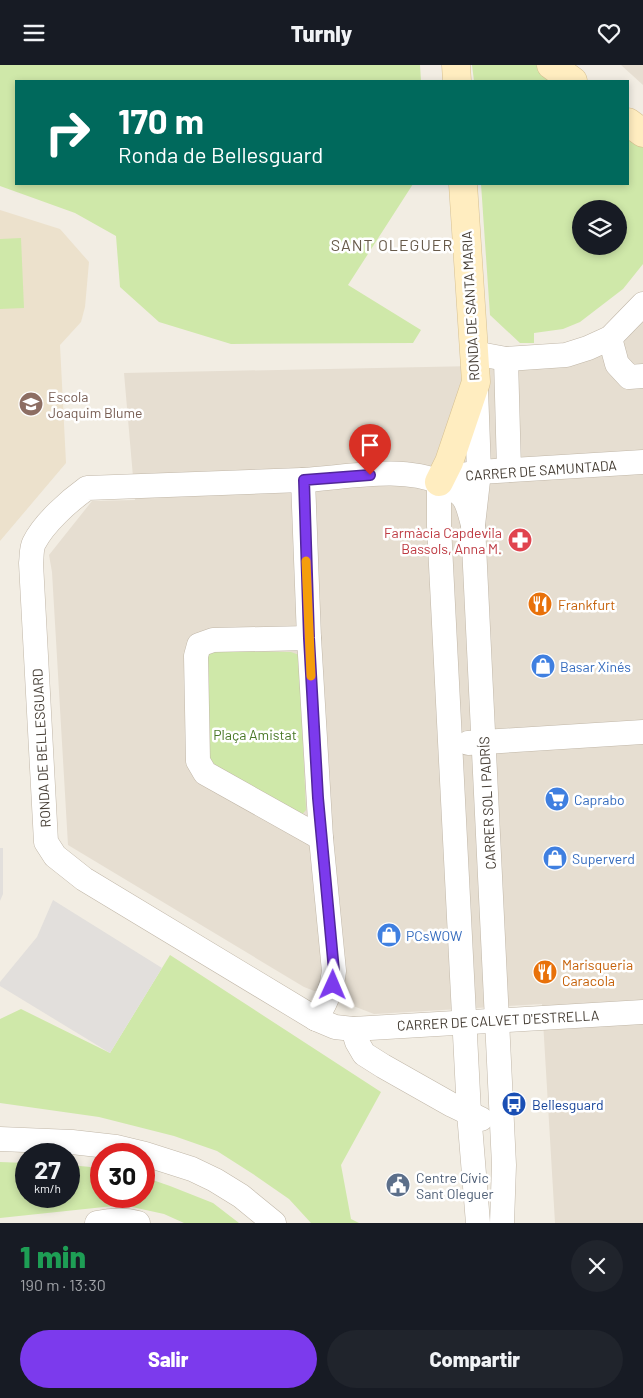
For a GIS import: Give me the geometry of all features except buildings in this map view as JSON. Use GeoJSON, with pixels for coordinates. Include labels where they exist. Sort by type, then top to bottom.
{"type":"FeatureCollection","features":[{"type":"Feature","properties":{"kind":"street"},"geometry":{"type":"LineString","coordinates":[[456,65],[457,80]]}},
{"type":"Feature","properties":{"kind":"street"},"geometry":{"type":"LineString","coordinates":[[551,65],[572,80]]}},
{"type":"Feature","properties":{"kind":"street"},"geometry":{"type":"LineString","coordinates":[[629,123],[643,133]]}},
{"type":"Feature","properties":{"kind":"street","name":"RONDA DE SANTA MARIA"},"geometry":{"type":"LineString","coordinates":[[439,482],[449,462],[476,382],[463,185]]}},
{"type":"Feature","properties":{"kind":"street"},"geometry":{"type":"LineString","coordinates":[[474,353],[506,359],[566,355],[610,338],[643,304]]}},
{"type":"Feature","properties":{"kind":"street"},"geometry":{"type":"LineString","coordinates":[[610,338],[617,363],[629,377],[643,376]]}},
{"type":"Feature","properties":{"kind":"street"},"geometry":{"type":"LineString","coordinates":[[506,359],[509,470]]}},
{"type":"Feature","properties":{"kind":"street","name":"CARRER SOL I PADRÍS"},"geometry":{"type":"LineString","coordinates":[[476,382],[480,472],[473,525],[498,1020],[504,1165],[502,1223]]}},
{"type":"Feature","properties":{"kind":"street","name":"CARRER DE SAMUNTADA"},"geometry":{"type":"LineString","coordinates":[[439,482],[451,477],[480,472],[643,463]]}},
{"type":"Feature","properties":{"kind":"street","name":"RONDA DE BELLESGUARD"},"geometry":{"type":"LineString","coordinates":[[353,1029],[335,1027],[316,1019],[84,879],[55,856],[46,842],[31,563],[33,545],[43,530],[71,499],[87,488],[304,480],[404,473],[439,482]]}},
{"type":"Feature","properties":{"kind":"street"},"geometry":{"type":"LineString","coordinates":[[304,480],[309,638],[321,837],[334,971],[333,985],[326,1003],[316,1019]]}},
{"type":"Feature","properties":{"kind":"street"},"geometry":{"type":"LineString","coordinates":[[439,482],[439,526],[452,744],[469,1113],[478,1223]]}},
{"type":"Feature","properties":{"kind":"street","name":"CARRER DE SAMUNTADA"},"geometry":{"type":"LineString","coordinates":[[439,482],[459,493],[466,500],[473,525]]}},
{"type":"Feature","properties":{"kind":"street"},"geometry":{"type":"LineString","coordinates":[[309,638],[213,640],[199,645],[196,656],[198,761],[204,773],[321,837]]}},
{"type":"Feature","properties":{"kind":"street"},"geometry":{"type":"LineString","coordinates":[[452,744],[643,732]]}},
{"type":"Feature","properties":{"kind":"street","name":"CARRER DE CALVET D'ESTRELLA"},"geometry":{"type":"LineString","coordinates":[[353,1029],[643,1012]]}},
{"type":"Feature","properties":{"kind":"street"},"geometry":{"type":"LineString","coordinates":[[353,1029],[364,1053],[383,1067],[486,1121],[490,1164],[502,1223]]}},
{"type":"Feature","properties":{"kind":"street"},"geometry":{"type":"LineString","coordinates":[[0,1139],[72,1141],[116,1147],[145,1154],[192,1169],[215,1180],[241,1196],[274,1223]]}},
{"type":"Feature","properties":{"kind":"street"},"geometry":{"type":"LineString","coordinates":[[97,1223],[127,1220],[138,1223]]}},
{"type":"Feature","properties":{"kind":"shaded area"},"geometry":{"type":"Polygon","coordinates":[[[621,65],[643,65],[643,85],[621,65]]]}},
{"type":"Feature","properties":{"kind":"shaded area","name":"Escola Joaquim Blume"},"geometry":{"type":"Polygon","coordinates":[[[0,210],[60,229],[89,262],[85,307],[81,322],[60,345],[66,463],[0,541],[0,210]]]}},
{"type":"Feature","properties":{"kind":"shaded area"},"geometry":{"type":"Polygon","coordinates":[[[643,304],[643,1223],[555,1223],[542,1004],[374,1014],[304,987],[68,845],[52,572],[49,555],[92,501],[135,500],[124,373],[475,366],[566,355],[643,304]]]}},
{"type":"Feature","properties":{"kind":"shaded area"},"geometry":{"type":"Polygon","coordinates":[[[0,848],[3,848],[3,894],[0,901],[0,848]]]}},
{"type":"Feature","properties":{"kind":"shaded area"},"geometry":{"type":"Polygon","coordinates":[[[53,900],[162,968],[110,1053],[0,986],[0,982],[37,937],[53,900]]]}},
{"type":"Feature","properties":{"kind":"green space"},"geometry":{"type":"Polygon","coordinates":[[[0,65],[420,65],[421,80],[15,80],[15,185],[412,185],[348,285],[421,330],[413,343],[231,344],[159,322],[120,287],[116,236],[75,213],[0,186],[0,65]]]}},
{"type":"Feature","properties":{"kind":"green space"},"geometry":{"type":"Polygon","coordinates":[[[472,65],[536,65],[557,80],[474,80],[472,65]]]}},
{"type":"Feature","properties":{"kind":"green space"},"geometry":{"type":"Polygon","coordinates":[[[629,133],[643,144],[643,264],[623,289],[580,322],[563,329],[534,333],[534,343],[520,343],[490,315],[481,185],[629,185],[629,133]]]}},
{"type":"Feature","properties":{"kind":"green space"},"geometry":{"type":"Polygon","coordinates":[[[21,238],[24,308],[0,309],[0,239],[21,238]]]}},
{"type":"Feature","properties":{"kind":"green space","name":"Plaça Amistat"},"geometry":{"type":"Polygon","coordinates":[[[205,651],[291,652],[299,655],[306,810],[299,818],[208,768],[205,651]]]}},
{"type":"Feature","properties":{"kind":"green space"},"geometry":{"type":"Polygon","coordinates":[[[170,955],[381,1092],[341,1165],[351,1219],[359,1223],[311,1223],[289,1199],[217,1151],[174,1136],[99,1117],[0,1103],[0,1019],[21,1009],[110,1053],[170,955]]]}},
{"type":"Feature","properties":{"kind":"green space"},"geometry":{"type":"Polygon","coordinates":[[[0,1162],[15,1163],[15,1208],[80,1208],[80,1166],[90,1167],[90,1208],[95,1208],[0,1218],[0,1162]]]}},
{"type":"Feature","properties":{"kind":"green space"},"geometry":{"type":"Polygon","coordinates":[[[155,1181],[213,1203],[239,1223],[184,1223],[164,1214],[137,1208],[155,1208],[155,1181]]]}},
{"type":"Feature","properties":{"kind":"slow traffic"},"geometry":{"type":"LineString","coordinates":[[306,561],[311,676]]}},
{"type":"Feature","properties":{"kind":"place","name":"Escola Joaquim Blume"},"geometry":{"type":"Point","coordinates":[31,404]}},
{"type":"Feature","properties":{"kind":"place","name":"Farmàcia Capdevila Bassols, Anna M."},"geometry":{"type":"Point","coordinates":[520,540]}},
{"type":"Feature","properties":{"kind":"place","name":"Frankfurt"},"geometry":{"type":"Point","coordinates":[540,604]}},
{"type":"Feature","properties":{"kind":"place","name":"Basar Xinés"},"geometry":{"type":"Point","coordinates":[543,666]}},
{"type":"Feature","properties":{"kind":"place","name":"Caprabo"},"geometry":{"type":"Point","coordinates":[557,799]}},
{"type":"Feature","properties":{"kind":"place","name":"Superverd"},"geometry":{"type":"Point","coordinates":[555,858]}},
{"type":"Feature","properties":{"kind":"place","name":"PCsWOW"},"geometry":{"type":"Point","coordinates":[389,935]}},
{"type":"Feature","properties":{"kind":"place","name":"Marisqueria Caracola"},"geometry":{"type":"Point","coordinates":[545,972]}},
{"type":"Feature","properties":{"kind":"place","name":"Bellesguard"},"geometry":{"type":"Point","coordinates":[514,1104]}},
{"type":"Feature","properties":{"kind":"place","name":"Centre Cívic Sant Oleguer"},"geometry":{"type":"Point","coordinates":[398,1185]}},
{"type":"Feature","properties":{"kind":"district","name":"SANT OLEGUER"},"geometry":{"type":"Point","coordinates":[392,244]}},
{"type":"Feature","properties":{"kind":"route"},"geometry":{"type":"LineString","coordinates":[[333,985],[334,971],[321,837],[309,638],[304,480],[370,475]]}}]}
